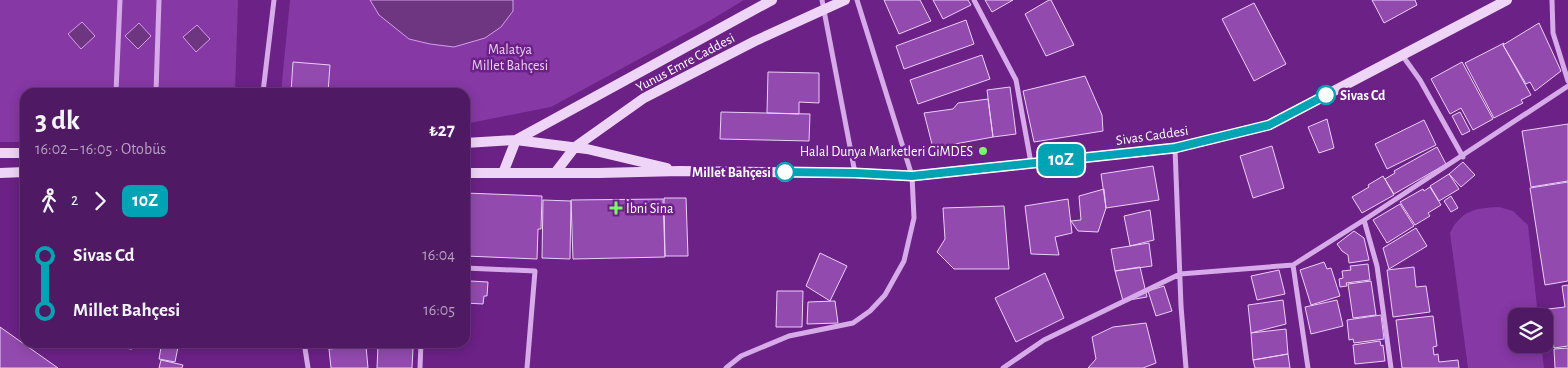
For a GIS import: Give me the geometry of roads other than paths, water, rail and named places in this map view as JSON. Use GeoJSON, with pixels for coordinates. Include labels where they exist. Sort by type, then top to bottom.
{"type":"FeatureCollection","features":[{"type":"Feature","properties":{"kind":"main road","name":"Yunus Emre Caddesi"},"geometry":{"type":"LineString","coordinates":[[516,140],[772,0]]}},
{"type":"Feature","properties":{"kind":"main road","name":"Yunus Emre Caddesi"},"geometry":{"type":"LineString","coordinates":[[555,173],[575,147],[644,98],[823,5],[845,0]]}},
{"type":"Feature","properties":{"kind":"main road","name":"Sivas Caddesi"},"geometry":{"type":"LineString","coordinates":[[680,171],[855,173],[912,176],[1175,148],[1269,125],[1506,0]]}},
{"type":"Feature","properties":{"kind":"main road"},"geometry":{"type":"LineString","coordinates":[[503,173],[516,140]]}},
{"type":"Feature","properties":{"kind":"main road"},"geometry":{"type":"LineString","coordinates":[[470,143],[516,140],[575,147],[680,171]]}},
{"type":"Feature","properties":{"kind":"main road"},"geometry":{"type":"LineString","coordinates":[[0,153],[20,153]]}},
{"type":"Feature","properties":{"kind":"main road"},"geometry":{"type":"LineString","coordinates":[[470,173],[680,171]]}},
{"type":"Feature","properties":{"kind":"main road"},"geometry":{"type":"LineString","coordinates":[[0,173],[20,172]]}},
{"type":"Feature","properties":{"kind":"street"},"geometry":{"type":"LineString","coordinates":[[116,88],[120,0]]}},
{"type":"Feature","properties":{"kind":"street"},"geometry":{"type":"LineString","coordinates":[[156,88],[159,0]]}},
{"type":"Feature","properties":{"kind":"street"},"geometry":{"type":"LineString","coordinates":[[263,88],[274,0]]}},
{"type":"Feature","properties":{"kind":"street"},"geometry":{"type":"LineString","coordinates":[[726,368],[741,356],[790,336],[853,323],[870,311],[885,295],[904,261],[914,218],[912,176],[857,0]]}},
{"type":"Feature","properties":{"kind":"street"},"geometry":{"type":"LineString","coordinates":[[974,0],[1016,80],[1031,163]]}},
{"type":"Feature","properties":{"kind":"street"},"geometry":{"type":"LineString","coordinates":[[1552,0],[1553,33],[1568,81]]}},
{"type":"Feature","properties":{"kind":"street"},"geometry":{"type":"LineString","coordinates":[[823,5],[855,173]]}},
{"type":"Feature","properties":{"kind":"street"},"geometry":{"type":"LineString","coordinates":[[1402,55],[1420,80],[1463,157]]}},
{"type":"Feature","properties":{"kind":"street"},"geometry":{"type":"LineString","coordinates":[[1003,368],[1044,340],[1180,274],[1293,265],[1463,157],[1568,86]]}},
{"type":"Feature","properties":{"kind":"street"},"geometry":{"type":"LineString","coordinates":[[1175,148],[1186,368]]}},
{"type":"Feature","properties":{"kind":"street"},"geometry":{"type":"LineString","coordinates":[[1364,220],[1377,266],[1391,368]]}},
{"type":"Feature","properties":{"kind":"street"},"geometry":{"type":"LineString","coordinates":[[1293,265],[1308,368]]}},
{"type":"Feature","properties":{"kind":"street"},"geometry":{"type":"LineString","coordinates":[[470,268],[535,271],[527,368]]}},
{"type":"Feature","properties":{"kind":"street"},"geometry":{"type":"LineString","coordinates":[[305,348],[308,368]]}},
{"type":"Feature","properties":{"kind":"street"},"geometry":{"type":"LineString","coordinates":[[420,368],[421,348]]}},
{"type":"Feature","properties":{"kind":"place","name":"Sivas Cd"},"geometry":{"type":"Point","coordinates":[1326,95]}},
{"type":"Feature","properties":{"kind":"place","name":"Halal Dunya Marketleri GiMDES"},"geometry":{"type":"Point","coordinates":[983,151]}},
{"type":"Feature","properties":{"kind":"place","name":"Millet Bahçesi"},"geometry":{"type":"Point","coordinates":[785,172]}},
{"type":"Feature","properties":{"kind":"place","name":"İbni Sina"},"geometry":{"type":"Point","coordinates":[616,208]}},
{"type":"Feature","properties":{"kind":"park label","name":"Malatya Millet Bahçesi"},"geometry":{"type":"Point","coordinates":[510,58]}}]}
